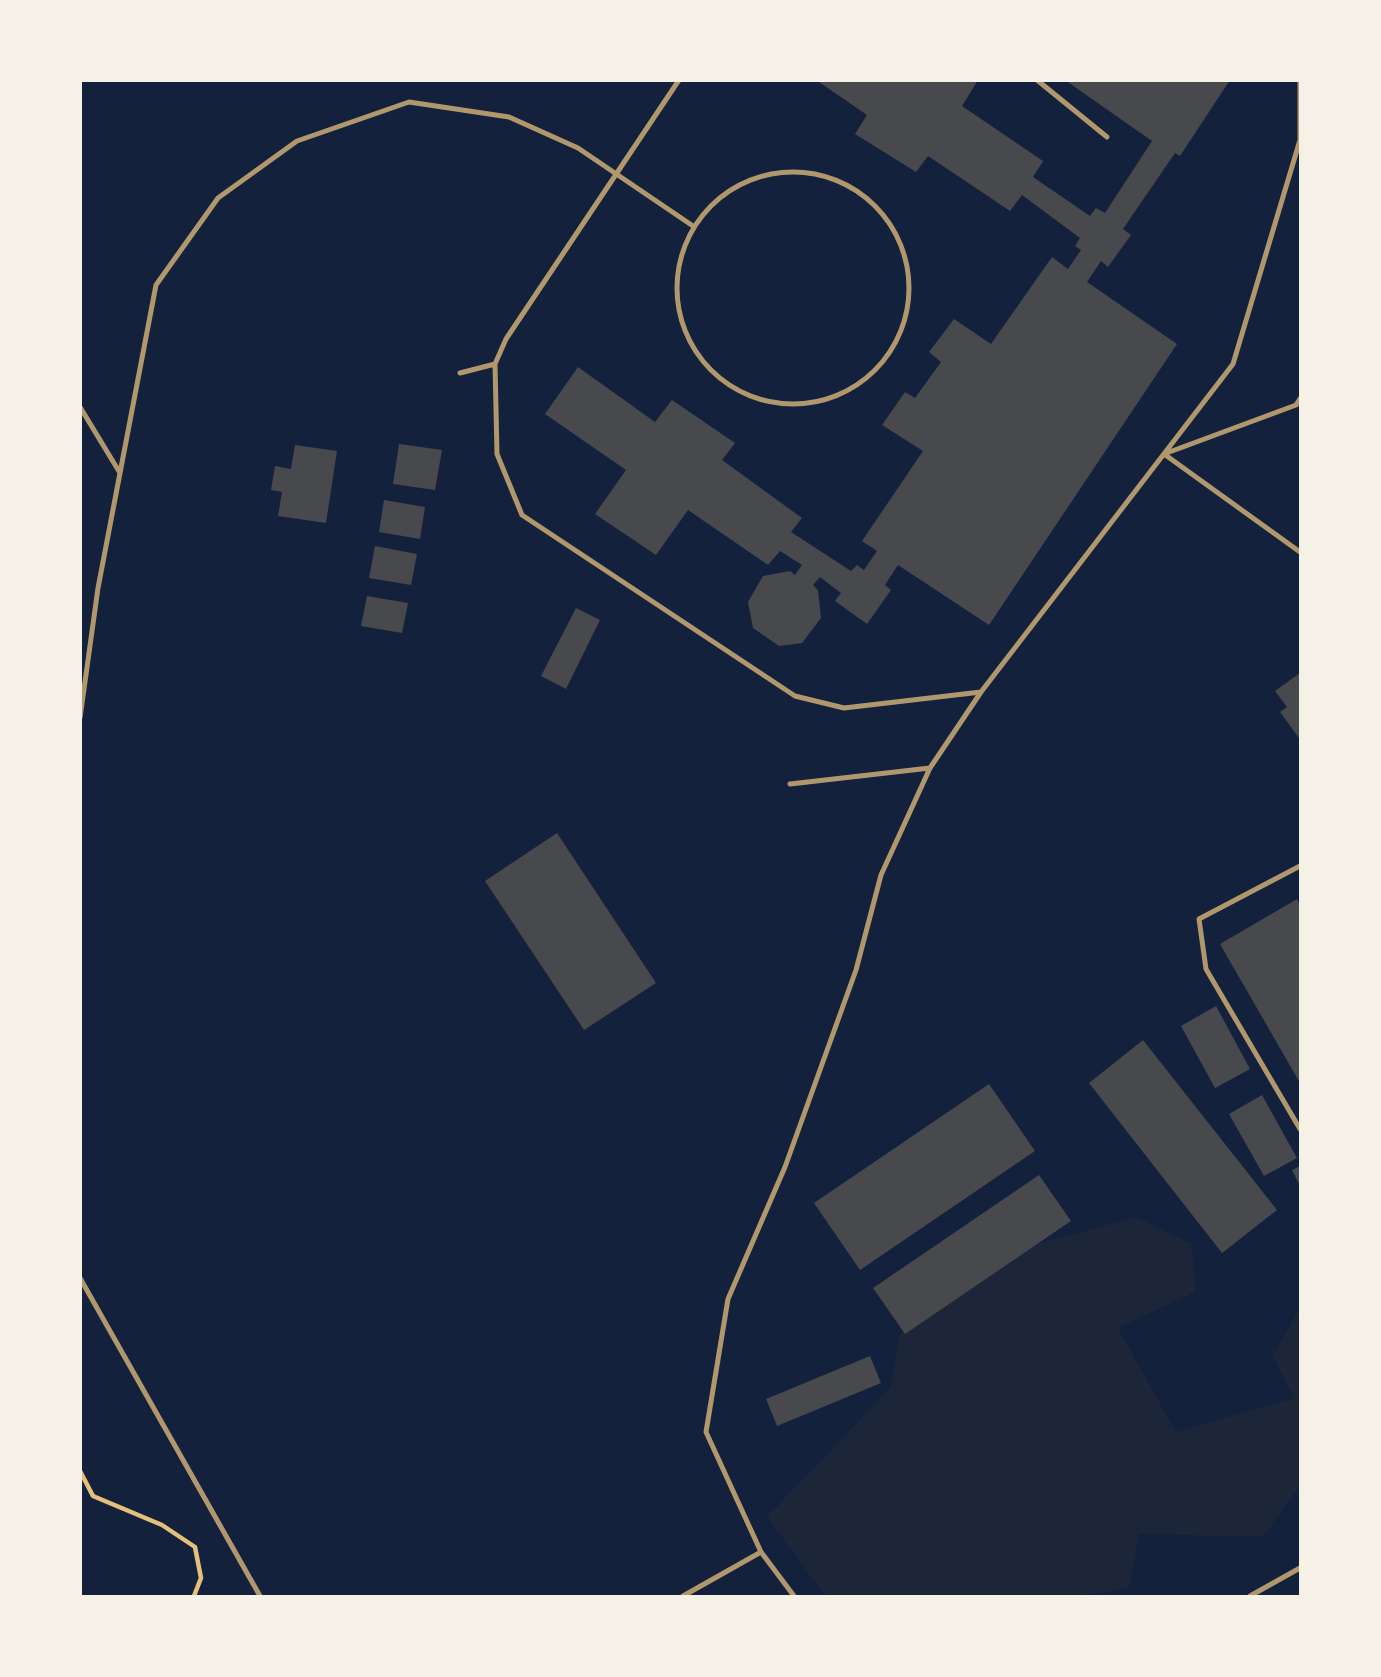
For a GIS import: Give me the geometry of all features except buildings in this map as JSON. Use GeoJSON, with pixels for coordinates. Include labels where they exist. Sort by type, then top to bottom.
{"type":"FeatureCollection","features":[{"type":"Feature","properties":{"kind":"lane"},"geometry":{"type":"LineString","coordinates":[[679,80],[506,339],[495,364],[497,454],[522,515],[795,696],[844,708],[981,692]]}},
{"type":"Feature","properties":{"kind":"lane"},"geometry":{"type":"LineString","coordinates":[[1037,80],[1107,137]]}},
{"type":"Feature","properties":{"kind":"lane"},"geometry":{"type":"LineString","coordinates":[[794,1597],[761,1552],[706,1432],[729,1299],[785,1167],[856,970],[881,875],[930,768],[981,692],[1233,365],[1300,140],[1300,80]]}},
{"type":"Feature","properties":{"kind":"lane"},"geometry":{"type":"LineString","coordinates":[[80,718],[98,588],[156,285],[218,198],[297,141],[410,102],[509,117],[578,148],[693,226]]}},
{"type":"Feature","properties":{"kind":"lane"},"geometry":{"type":"LineString","coordinates":[[796,170],[835,178],[870,198],[896,229],[909,268],[909,308],[895,346],[869,377],[838,396],[802,405],[765,402],[731,387],[704,364],[684,332],[676,297],[679,260],[693,226],[720,196],[755,176],[796,170]]}},
{"type":"Feature","properties":{"kind":"lane"},"geometry":{"type":"LineString","coordinates":[[460,373],[495,364]]}},
{"type":"Feature","properties":{"kind":"lane"},"geometry":{"type":"LineString","coordinates":[[1164,454],[1296,405],[1300,400]]}},
{"type":"Feature","properties":{"kind":"lane"},"geometry":{"type":"LineString","coordinates":[[80,407],[120,473]]}},
{"type":"Feature","properties":{"kind":"lane"},"geometry":{"type":"LineString","coordinates":[[1164,454],[1300,552]]}},
{"type":"Feature","properties":{"kind":"lane"},"geometry":{"type":"LineString","coordinates":[[790,784],[930,768]]}},
{"type":"Feature","properties":{"kind":"lane"},"geometry":{"type":"LineString","coordinates":[[1300,866],[1199,919],[1206,969],[1300,1129]]}},
{"type":"Feature","properties":{"kind":"lane"},"geometry":{"type":"LineString","coordinates":[[80,1278],[260,1597]]}},
{"type":"Feature","properties":{"kind":"lane"},"geometry":{"type":"LineString","coordinates":[[683,1597],[761,1552]]}},
{"type":"Feature","properties":{"kind":"lane"},"geometry":{"type":"LineString","coordinates":[[1250,1597],[1300,1568]]}},
{"type":"Feature","properties":{"kind":"path"},"geometry":{"type":"LineString","coordinates":[[80,1471],[93,1496],[162,1525],[195,1547],[201,1578],[194,1597]]}},
{"type":"Feature","properties":{"kind":"shaded area"},"geometry":{"type":"Polygon","coordinates":[[[1136,1217],[1192,1244],[1195,1292],[1118,1328],[1176,1432],[1294,1398],[1273,1356],[1300,1307],[1300,1486],[1263,1537],[1139,1534],[1129,1588],[1081,1596],[825,1596],[767,1517],[891,1387],[900,1334],[1030,1246],[1136,1217]]]}}]}
